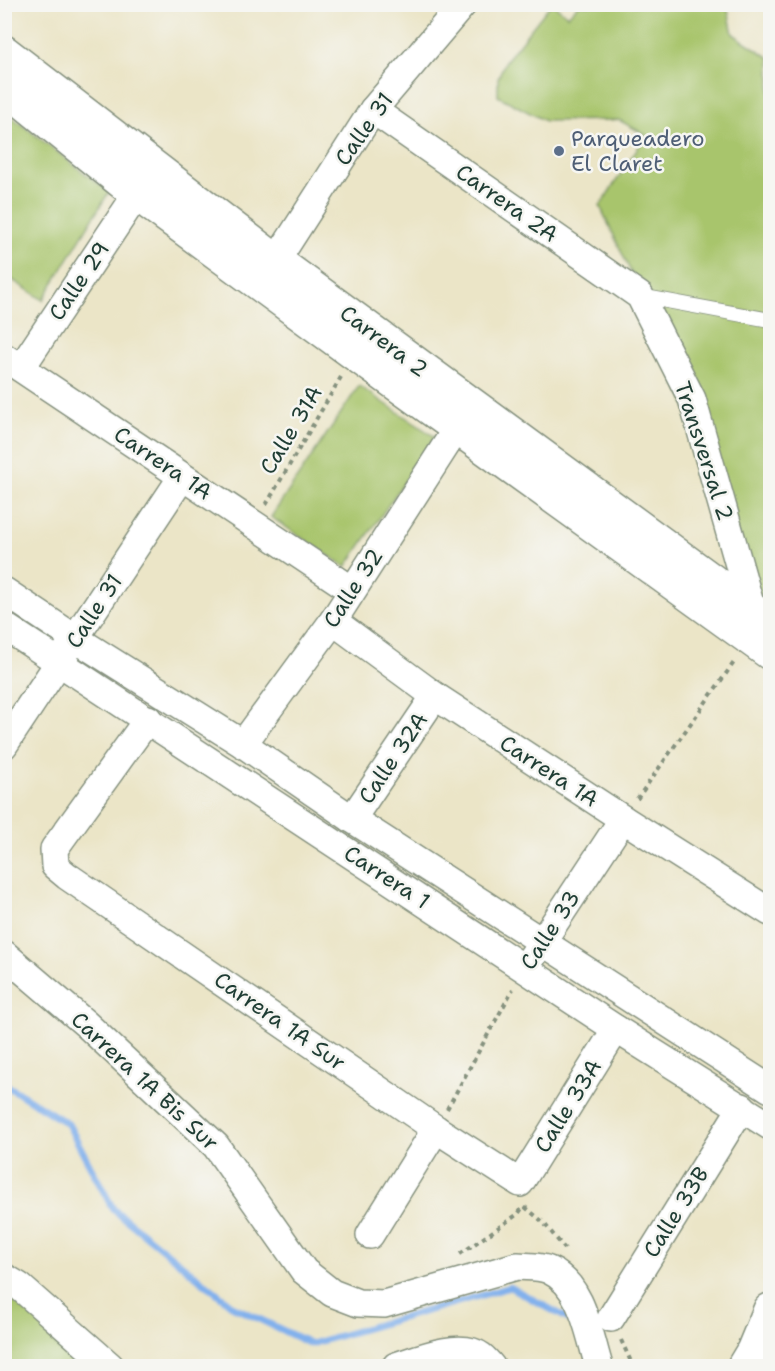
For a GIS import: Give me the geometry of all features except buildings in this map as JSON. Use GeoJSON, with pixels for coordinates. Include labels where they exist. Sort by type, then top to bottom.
{"type":"FeatureCollection","features":[{"type":"Feature","properties":{"kind":"street","name":"Calle 31"},"geometry":{"type":"LineString","coordinates":[[276,261],[373,110],[463,4]]}},
{"type":"Feature","properties":{"kind":"street","name":"Carrera 2"},"geometry":{"type":"LineString","coordinates":[[4,52],[761,632]]}},
{"type":"Feature","properties":{"kind":"street","name":"Carrera 2"},"geometry":{"type":"LineString","coordinates":[[4,86],[137,194],[457,429],[761,632]]}},
{"type":"Feature","properties":{"kind":"street","name":"Carrera 2A"},"geometry":{"type":"LineString","coordinates":[[373,110],[640,296]]}},
{"type":"Feature","properties":{"kind":"street","name":"Calle 29"},"geometry":{"type":"LineString","coordinates":[[13,362],[137,194]]}},
{"type":"Feature","properties":{"kind":"street","name":"Transversal 2"},"geometry":{"type":"LineString","coordinates":[[640,296],[692,399],[761,632]]}},
{"type":"Feature","properties":{"kind":"street","name":"Carrera 1A"},"geometry":{"type":"LineString","coordinates":[[13,362],[352,590]]}},
{"type":"Feature","properties":{"kind":"street","name":"Calle 32"},"geometry":{"type":"LineString","coordinates":[[243,744],[333,621],[457,429]]}},
{"type":"Feature","properties":{"kind":"street","name":"Calle 31"},"geometry":{"type":"LineString","coordinates":[[4,745],[182,477]]}},
{"type":"Feature","properties":{"kind":"street","name":"Carrera 1"},"geometry":{"type":"LineString","coordinates":[[4,591],[243,744],[352,819],[541,942],[771,1089]]}},
{"type":"Feature","properties":{"kind":"street","name":"Carrera 1A"},"geometry":{"type":"LineString","coordinates":[[333,621],[435,696],[623,819],[771,912]]}},
{"type":"Feature","properties":{"kind":"street","name":"Carrera 1"},"geometry":{"type":"LineString","coordinates":[[4,626],[616,1029],[771,1126]]}},
{"type":"Feature","properties":{"kind":"street","name":"Calle 32A"},"geometry":{"type":"LineString","coordinates":[[352,819],[435,696]]}},
{"type":"Feature","properties":{"kind":"street","name":"Carrera 1A Sur"},"geometry":{"type":"LineString","coordinates":[[148,719],[54,849],[55,866],[436,1129],[522,1195]]}},
{"type":"Feature","properties":{"kind":"street","name":"Calle 33"},"geometry":{"type":"LineString","coordinates":[[525,968],[623,819]]}},
{"type":"Feature","properties":{"kind":"street","name":"Carrera 1A Bis Sur"},"geometry":{"type":"LineString","coordinates":[[4,954],[86,1024],[216,1146],[304,1271],[332,1293],[358,1303],[384,1304],[517,1266],[549,1270],[563,1280],[578,1300],[599,1366]]}},
{"type":"Feature","properties":{"kind":"street","name":"Calle 33A"},"geometry":{"type":"LineString","coordinates":[[522,1195],[616,1029]]}},
{"type":"Feature","properties":{"kind":"street","name":"Calle 33B"},"geometry":{"type":"LineString","coordinates":[[611,1318],[742,1107]]}},
{"type":"Feature","properties":{"kind":"street"},"geometry":{"type":"LineString","coordinates":[[370,1235],[436,1129]]}},
{"type":"Feature","properties":{"kind":"street"},"geometry":{"type":"LineString","coordinates":[[4,1277],[19,1286],[110,1366]]}},
{"type":"Feature","properties":{"kind":"street"},"geometry":{"type":"LineString","coordinates":[[744,1366],[771,1310]]}},
{"type":"Feature","properties":{"kind":"street"},"geometry":{"type":"LineString","coordinates":[[396,1366],[439,1351],[479,1354],[491,1366]]}},
{"type":"Feature","properties":{"kind":"lane"},"geometry":{"type":"LineString","coordinates":[[640,296],[771,320]]}},
{"type":"Feature","properties":{"kind":"path","name":"Calle 31A"},"geometry":{"type":"LineString","coordinates":[[255,523],[355,354]]}},
{"type":"Feature","properties":{"kind":"path"},"geometry":{"type":"LineString","coordinates":[[623,819],[761,632]]}},
{"type":"Feature","properties":{"kind":"path","name":"Calle 33"},"geometry":{"type":"LineString","coordinates":[[436,1129],[525,968]]}},
{"type":"Feature","properties":{"kind":"path"},"geometry":{"type":"LineString","coordinates":[[452,1260],[518,1214],[522,1195]]}},
{"type":"Feature","properties":{"kind":"green space"},"geometry":{"type":"Polygon","coordinates":[[[550,5],[554,5],[568,16],[578,5],[727,5],[733,34],[770,58],[770,173],[766,179],[770,183],[770,603],[761,596],[648,309],[600,206],[646,135],[619,120],[545,121],[498,96],[498,78],[505,62],[550,5]]]}},
{"type":"Feature","properties":{"kind":"green space"},"geometry":{"type":"Polygon","coordinates":[[[4,111],[109,192],[43,300],[5,275],[4,111]]]}},
{"type":"Feature","properties":{"kind":"green space"},"geometry":{"type":"Polygon","coordinates":[[[359,386],[435,437],[346,567],[271,517],[359,386]]]}},
{"type":"Feature","properties":{"kind":"green space"},"geometry":{"type":"Polygon","coordinates":[[[5,1290],[94,1366],[5,1366],[5,1290]]]}},
{"type":"Feature","properties":{"kind":"waterway"},"geometry":{"type":"LineString","coordinates":[[4,1084],[68,1124],[113,1209],[234,1307],[311,1344],[510,1287],[574,1322],[575,1327]]}},
{"type":"Feature","properties":{"kind":"place","name":"Parqueadero El Claret"},"geometry":{"type":"Point","coordinates":[559,151]}}]}
